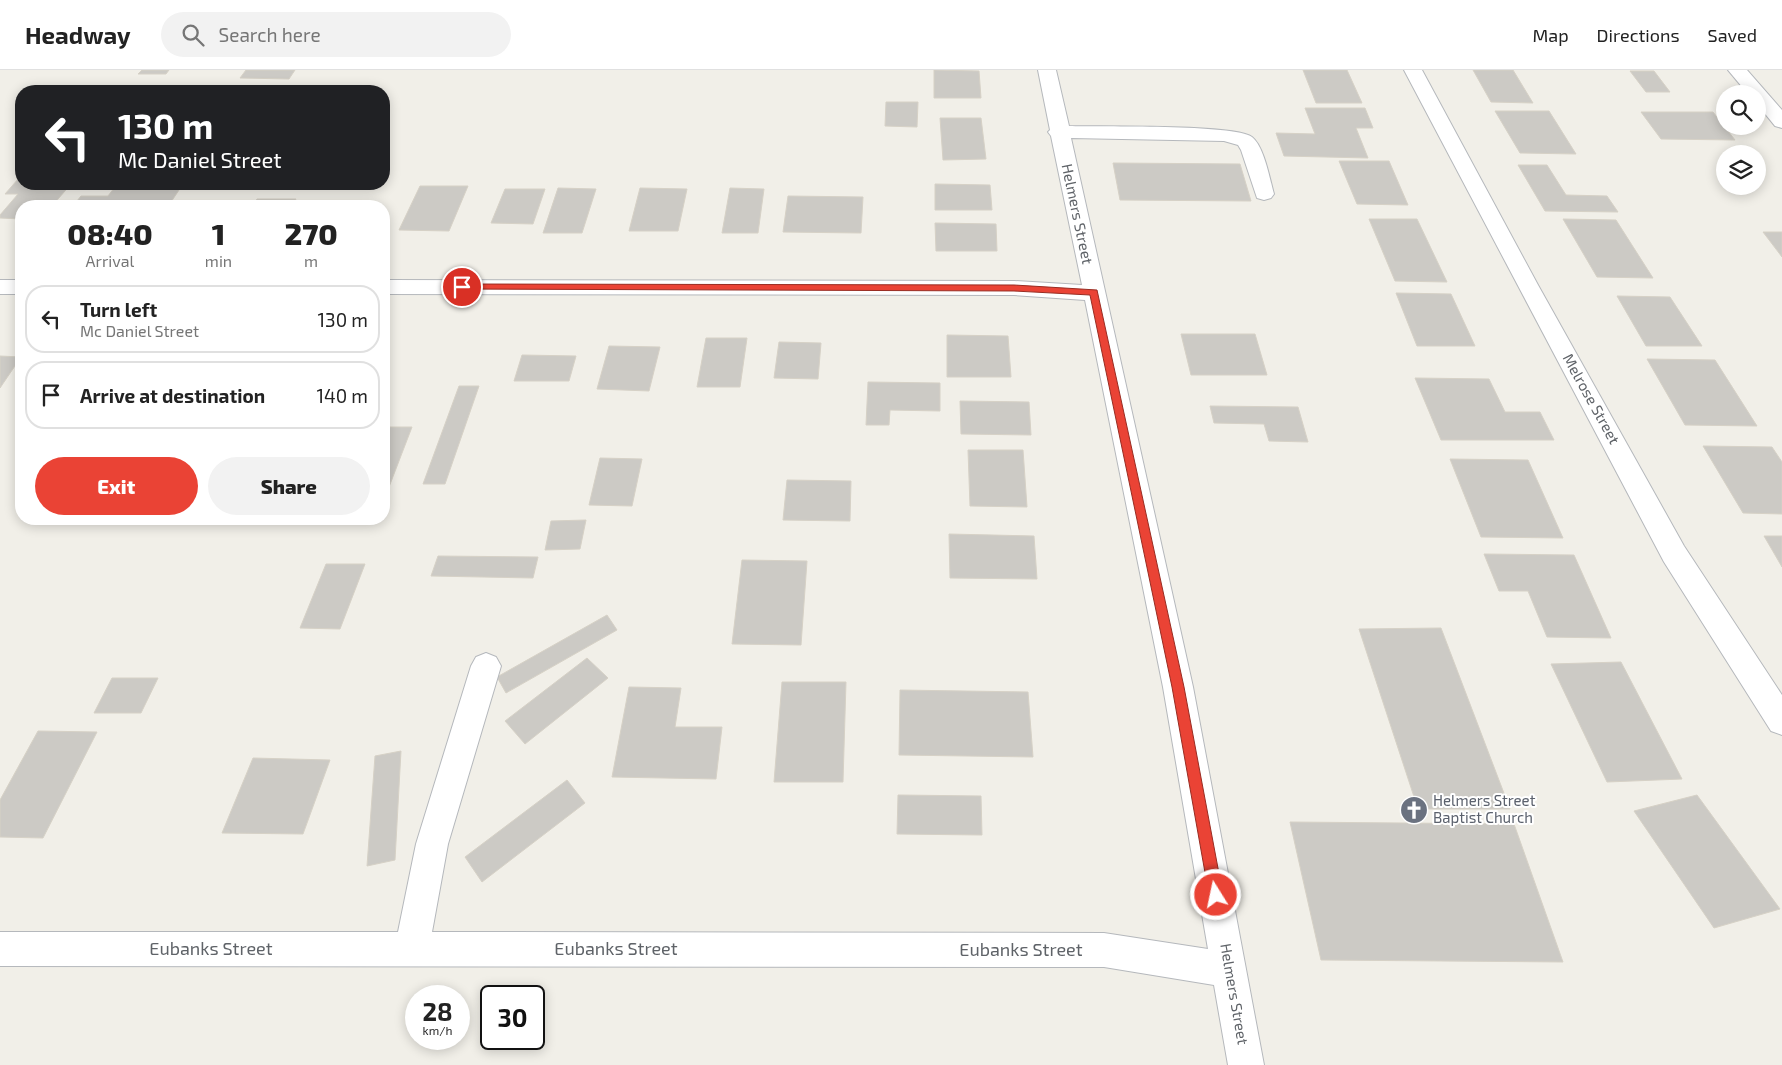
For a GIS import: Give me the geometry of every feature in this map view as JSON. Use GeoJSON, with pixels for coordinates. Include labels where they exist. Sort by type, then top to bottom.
{"type":"FeatureCollection","features":[{"type":"Feature","properties":{"kind":"street","name":"Helmers Street"},"geometry":{"type":"LineString","coordinates":[[1047,70],[1058,132],[1178,687],[1246,1065]]}},
{"type":"Feature","properties":{"kind":"street","name":"Melrose Street"},"geometry":{"type":"LineString","coordinates":[[1413,70],[1527,285],[1674,554],[1782,721]]}},
{"type":"Feature","properties":{"kind":"street"},"geometry":{"type":"LineString","coordinates":[[1737,70],[1782,122]]}},
{"type":"Feature","properties":{"kind":"street"},"geometry":{"type":"LineString","coordinates":[[1058,132],[1226,135],[1245,142],[1250,150],[1264,194]]}},
{"type":"Feature","properties":{"kind":"street"},"geometry":{"type":"LineString","coordinates":[[0,287],[15,287]]}},
{"type":"Feature","properties":{"kind":"street"},"geometry":{"type":"LineString","coordinates":[[390,287],[1014,288],[1094,293]]}},
{"type":"Feature","properties":{"kind":"street"},"geometry":{"type":"LineString","coordinates":[[412,948],[432,844],[486,666]]}},
{"type":"Feature","properties":{"kind":"street","name":"Eubanks Street"},"geometry":{"type":"LineString","coordinates":[[0,949],[1104,950],[1229,970]]}},
{"type":"Feature","properties":{"kind":"building"},"geometry":{"type":"Polygon","coordinates":[[[142,70],[169,70],[166,74],[138,74],[142,70]]]}},
{"type":"Feature","properties":{"kind":"building"},"geometry":{"type":"Polygon","coordinates":[[[246,70],[295,70],[289,79],[240,78],[246,70]]]}},
{"type":"Feature","properties":{"kind":"building"},"geometry":{"type":"Polygon","coordinates":[[[934,70],[979,71],[981,98],[934,98],[934,70]]]}},
{"type":"Feature","properties":{"kind":"building"},"geometry":{"type":"Polygon","coordinates":[[[1303,70],[1347,70],[1362,103],[1316,103],[1303,70]]]}},
{"type":"Feature","properties":{"kind":"building"},"geometry":{"type":"Polygon","coordinates":[[[1473,70],[1513,70],[1533,103],[1491,102],[1473,70]]]}},
{"type":"Feature","properties":{"kind":"building"},"geometry":{"type":"Polygon","coordinates":[[[1630,71],[1654,71],[1670,92],[1646,92],[1630,71]]]}},
{"type":"Feature","properties":{"kind":"building"},"geometry":{"type":"Polygon","coordinates":[[[886,102],[918,102],[917,127],[885,126],[886,102]]]}},
{"type":"Feature","properties":{"kind":"building"},"geometry":{"type":"Polygon","coordinates":[[[1305,108],[1365,108],[1373,128],[1356,128],[1368,158],[1284,156],[1276,133],[1315,134],[1305,108]]]}},
{"type":"Feature","properties":{"kind":"building"},"geometry":{"type":"Polygon","coordinates":[[[1495,111],[1549,111],[1576,154],[1520,153],[1495,111]]]}},
{"type":"Feature","properties":{"kind":"building"},"geometry":{"type":"Polygon","coordinates":[[[1641,112],[1713,112],[1716,116],[1716,135],[1731,135],[1735,140],[1661,139],[1641,112]]]}},
{"type":"Feature","properties":{"kind":"building"},"geometry":{"type":"Polygon","coordinates":[[[940,118],[981,118],[986,159],[943,160],[940,118]]]}},
{"type":"Feature","properties":{"kind":"building"},"geometry":{"type":"Polygon","coordinates":[[[1339,161],[1389,161],[1408,205],[1357,204],[1339,161]]]}},
{"type":"Feature","properties":{"kind":"building"},"geometry":{"type":"Polygon","coordinates":[[[1113,163],[1240,164],[1251,201],[1120,200],[1113,163]]]}},
{"type":"Feature","properties":{"kind":"building"},"geometry":{"type":"Polygon","coordinates":[[[1518,165],[1547,165],[1566,195],[1607,196],[1618,212],[1545,211],[1518,165]]]}},
{"type":"Feature","properties":{"kind":"building"},"geometry":{"type":"Polygon","coordinates":[[[15,183],[15,190],[66,190],[57,200],[15,200],[15,219],[0,218],[0,215],[18,194],[5,194],[15,183]]]}},
{"type":"Feature","properties":{"kind":"building"},"geometry":{"type":"Polygon","coordinates":[[[935,184],[990,185],[992,210],[935,210],[935,184]]]}},
{"type":"Feature","properties":{"kind":"building"},"geometry":{"type":"Polygon","coordinates":[[[420,186],[468,186],[449,231],[399,230],[420,186]]]}},
{"type":"Feature","properties":{"kind":"building"},"geometry":{"type":"Polygon","coordinates":[[[558,188],[596,189],[582,233],[543,233],[558,188]]]}},
{"type":"Feature","properties":{"kind":"building"},"geometry":{"type":"Polygon","coordinates":[[[640,188],[687,189],[678,231],[629,231],[640,188]]]}},
{"type":"Feature","properties":{"kind":"building"},"geometry":{"type":"Polygon","coordinates":[[[730,188],[764,189],[758,233],[722,233],[730,188]]]}},
{"type":"Feature","properties":{"kind":"building"},"geometry":{"type":"Polygon","coordinates":[[[505,189],[545,189],[533,224],[491,223],[505,189]]]}},
{"type":"Feature","properties":{"kind":"building"},"geometry":{"type":"Polygon","coordinates":[[[113,190],[179,190],[172,200],[78,200],[81,196],[108,196],[113,190]]]}},
{"type":"Feature","properties":{"kind":"building"},"geometry":{"type":"Polygon","coordinates":[[[788,196],[863,197],[861,233],[783,232],[788,196]]]}},
{"type":"Feature","properties":{"kind":"building"},"geometry":{"type":"Polygon","coordinates":[[[257,199],[296,199],[295,200],[257,199]]]}},
{"type":"Feature","properties":{"kind":"building"},"geometry":{"type":"Polygon","coordinates":[[[1369,219],[1417,219],[1447,282],[1395,281],[1369,219]]]}},
{"type":"Feature","properties":{"kind":"building"},"geometry":{"type":"Polygon","coordinates":[[[1563,219],[1616,220],[1653,278],[1597,277],[1563,219]]]}},
{"type":"Feature","properties":{"kind":"building"},"geometry":{"type":"Polygon","coordinates":[[[935,223],[996,224],[997,251],[936,251],[935,223]]]}},
{"type":"Feature","properties":{"kind":"building"},"geometry":{"type":"Polygon","coordinates":[[[1763,232],[1782,232],[1782,257],[1763,232]]]}},
{"type":"Feature","properties":{"kind":"building"},"geometry":{"type":"Polygon","coordinates":[[[1396,293],[1451,294],[1475,346],[1417,346],[1396,293]]]}},
{"type":"Feature","properties":{"kind":"building"},"geometry":{"type":"Polygon","coordinates":[[[1617,296],[1670,297],[1702,346],[1646,346],[1617,296]]]}},
{"type":"Feature","properties":{"kind":"building"},"geometry":{"type":"Polygon","coordinates":[[[1181,334],[1255,334],[1267,375],[1191,375],[1181,334]]]}},
{"type":"Feature","properties":{"kind":"building"},"geometry":{"type":"Polygon","coordinates":[[[947,335],[1008,336],[1011,377],[947,377],[947,335]]]}},
{"type":"Feature","properties":{"kind":"building"},"geometry":{"type":"Polygon","coordinates":[[[706,338],[747,338],[740,387],[697,387],[706,338]]]}},
{"type":"Feature","properties":{"kind":"building"},"geometry":{"type":"Polygon","coordinates":[[[779,342],[821,343],[818,379],[774,378],[779,342]]]}},
{"type":"Feature","properties":{"kind":"building"},"geometry":{"type":"Polygon","coordinates":[[[609,346],[660,347],[649,391],[597,389],[609,346]]]}},
{"type":"Feature","properties":{"kind":"building"},"geometry":{"type":"Polygon","coordinates":[[[522,355],[576,356],[569,381],[514,381],[522,355]]]}},
{"type":"Feature","properties":{"kind":"building"},"geometry":{"type":"Polygon","coordinates":[[[0,356],[15,357],[15,366],[0,388],[0,356]]]}},
{"type":"Feature","properties":{"kind":"building"},"geometry":{"type":"Polygon","coordinates":[[[1647,359],[1715,360],[1757,426],[1685,425],[1647,359]]]}},
{"type":"Feature","properties":{"kind":"building"},"geometry":{"type":"Polygon","coordinates":[[[1415,378],[1489,379],[1505,412],[1540,412],[1554,440],[1441,440],[1415,378]]]}},
{"type":"Feature","properties":{"kind":"building"},"geometry":{"type":"Polygon","coordinates":[[[868,382],[940,383],[940,411],[890,410],[889,425],[866,425],[868,382]]]}},
{"type":"Feature","properties":{"kind":"building"},"geometry":{"type":"Polygon","coordinates":[[[459,386],[479,386],[445,484],[423,484],[459,386]]]}},
{"type":"Feature","properties":{"kind":"building"},"geometry":{"type":"Polygon","coordinates":[[[960,401],[1029,402],[1031,435],[961,434],[960,401]]]}},
{"type":"Feature","properties":{"kind":"building"},"geometry":{"type":"Polygon","coordinates":[[[1210,406],[1298,407],[1308,442],[1269,441],[1264,424],[1214,423],[1210,406]]]}},
{"type":"Feature","properties":{"kind":"building"},"geometry":{"type":"Polygon","coordinates":[[[390,427],[412,427],[390,484],[390,427]]]}},
{"type":"Feature","properties":{"kind":"building"},"geometry":{"type":"Polygon","coordinates":[[[1703,446],[1772,447],[1782,462],[1782,514],[1743,513],[1703,446]]]}},
{"type":"Feature","properties":{"kind":"building"},"geometry":{"type":"Polygon","coordinates":[[[968,450],[1023,450],[1027,507],[970,506],[968,450]]]}},
{"type":"Feature","properties":{"kind":"building"},"geometry":{"type":"Polygon","coordinates":[[[600,458],[642,459],[632,506],[589,505],[600,458]]]}},
{"type":"Feature","properties":{"kind":"building"},"geometry":{"type":"Polygon","coordinates":[[[1450,459],[1528,460],[1563,538],[1481,537],[1450,459]]]}},
{"type":"Feature","properties":{"kind":"building"},"geometry":{"type":"Polygon","coordinates":[[[787,480],[851,481],[850,521],[783,520],[787,480]]]}},
{"type":"Feature","properties":{"kind":"building"},"geometry":{"type":"Polygon","coordinates":[[[586,520],[580,549],[545,550],[551,521],[586,520]]]}},
{"type":"Feature","properties":{"kind":"building"},"geometry":{"type":"Polygon","coordinates":[[[949,534],[1034,536],[1037,579],[950,578],[949,534]]]}},
{"type":"Feature","properties":{"kind":"building"},"geometry":{"type":"Polygon","coordinates":[[[1764,536],[1782,536],[1782,567],[1764,536]]]}},
{"type":"Feature","properties":{"kind":"building"},"geometry":{"type":"Polygon","coordinates":[[[1484,554],[1574,555],[1611,638],[1547,637],[1528,591],[1499,591],[1484,554]]]}},
{"type":"Feature","properties":{"kind":"building"},"geometry":{"type":"Polygon","coordinates":[[[438,556],[538,557],[533,578],[431,576],[438,556]]]}},
{"type":"Feature","properties":{"kind":"building"},"geometry":{"type":"Polygon","coordinates":[[[742,560],[807,561],[801,645],[732,644],[742,560]]]}},
{"type":"Feature","properties":{"kind":"building"},"geometry":{"type":"Polygon","coordinates":[[[326,564],[365,564],[340,629],[300,628],[326,564]]]}},
{"type":"Feature","properties":{"kind":"building"},"geometry":{"type":"Polygon","coordinates":[[[607,615],[617,630],[506,693],[497,677],[607,615]]]}},
{"type":"Feature","properties":{"kind":"building"},"geometry":{"type":"Polygon","coordinates":[[[1441,628],[1510,809],[1418,809],[1359,629],[1441,628]]]}},
{"type":"Feature","properties":{"kind":"building"},"geometry":{"type":"Polygon","coordinates":[[[587,658],[608,678],[525,744],[505,721],[587,658]]]}},
{"type":"Feature","properties":{"kind":"building"},"geometry":{"type":"Polygon","coordinates":[[[1621,662],[1682,779],[1607,782],[1551,664],[1621,662]]]}},
{"type":"Feature","properties":{"kind":"building"},"geometry":{"type":"Polygon","coordinates":[[[112,678],[158,678],[141,713],[94,713],[112,678]]]}},
{"type":"Feature","properties":{"kind":"building"},"geometry":{"type":"Polygon","coordinates":[[[782,682],[846,682],[843,782],[774,782],[782,682]]]}},
{"type":"Feature","properties":{"kind":"building"},"geometry":{"type":"Polygon","coordinates":[[[629,687],[681,688],[675,727],[722,727],[716,779],[612,777],[629,687]]]}},
{"type":"Feature","properties":{"kind":"building"},"geometry":{"type":"Polygon","coordinates":[[[900,690],[1028,692],[1033,757],[899,755],[900,690]]]}},
{"type":"Feature","properties":{"kind":"building"},"geometry":{"type":"Polygon","coordinates":[[[38,731],[97,732],[43,838],[0,837],[0,800],[38,731]]]}},
{"type":"Feature","properties":{"kind":"building"},"geometry":{"type":"Polygon","coordinates":[[[401,751],[395,860],[367,866],[375,756],[401,751]]]}},
{"type":"Feature","properties":{"kind":"building"},"geometry":{"type":"Polygon","coordinates":[[[253,758],[330,760],[303,834],[222,833],[253,758]]]}},
{"type":"Feature","properties":{"kind":"building"},"geometry":{"type":"Polygon","coordinates":[[[567,780],[585,803],[482,882],[465,857],[567,780]]]}},
{"type":"Feature","properties":{"kind":"building"},"geometry":{"type":"Polygon","coordinates":[[[898,795],[981,796],[982,835],[897,834],[898,795]]]}},
{"type":"Feature","properties":{"kind":"building"},"geometry":{"type":"Polygon","coordinates":[[[1697,795],[1780,909],[1714,928],[1634,811],[1697,795]]]}},
{"type":"Feature","properties":{"kind":"building"},"geometry":{"type":"Polygon","coordinates":[[[1290,822],[1514,824],[1563,962],[1321,960],[1290,822]]]}},
{"type":"Feature","properties":{"kind":"place","name":"Helmers Street Baptist Church"},"geometry":{"type":"Point","coordinates":[1414,810]}},
{"type":"Feature","properties":{"kind":"route"},"geometry":{"type":"LineString","coordinates":[[462,287],[1014,288],[1094,293],[1178,687],[1216,895]]}}]}
